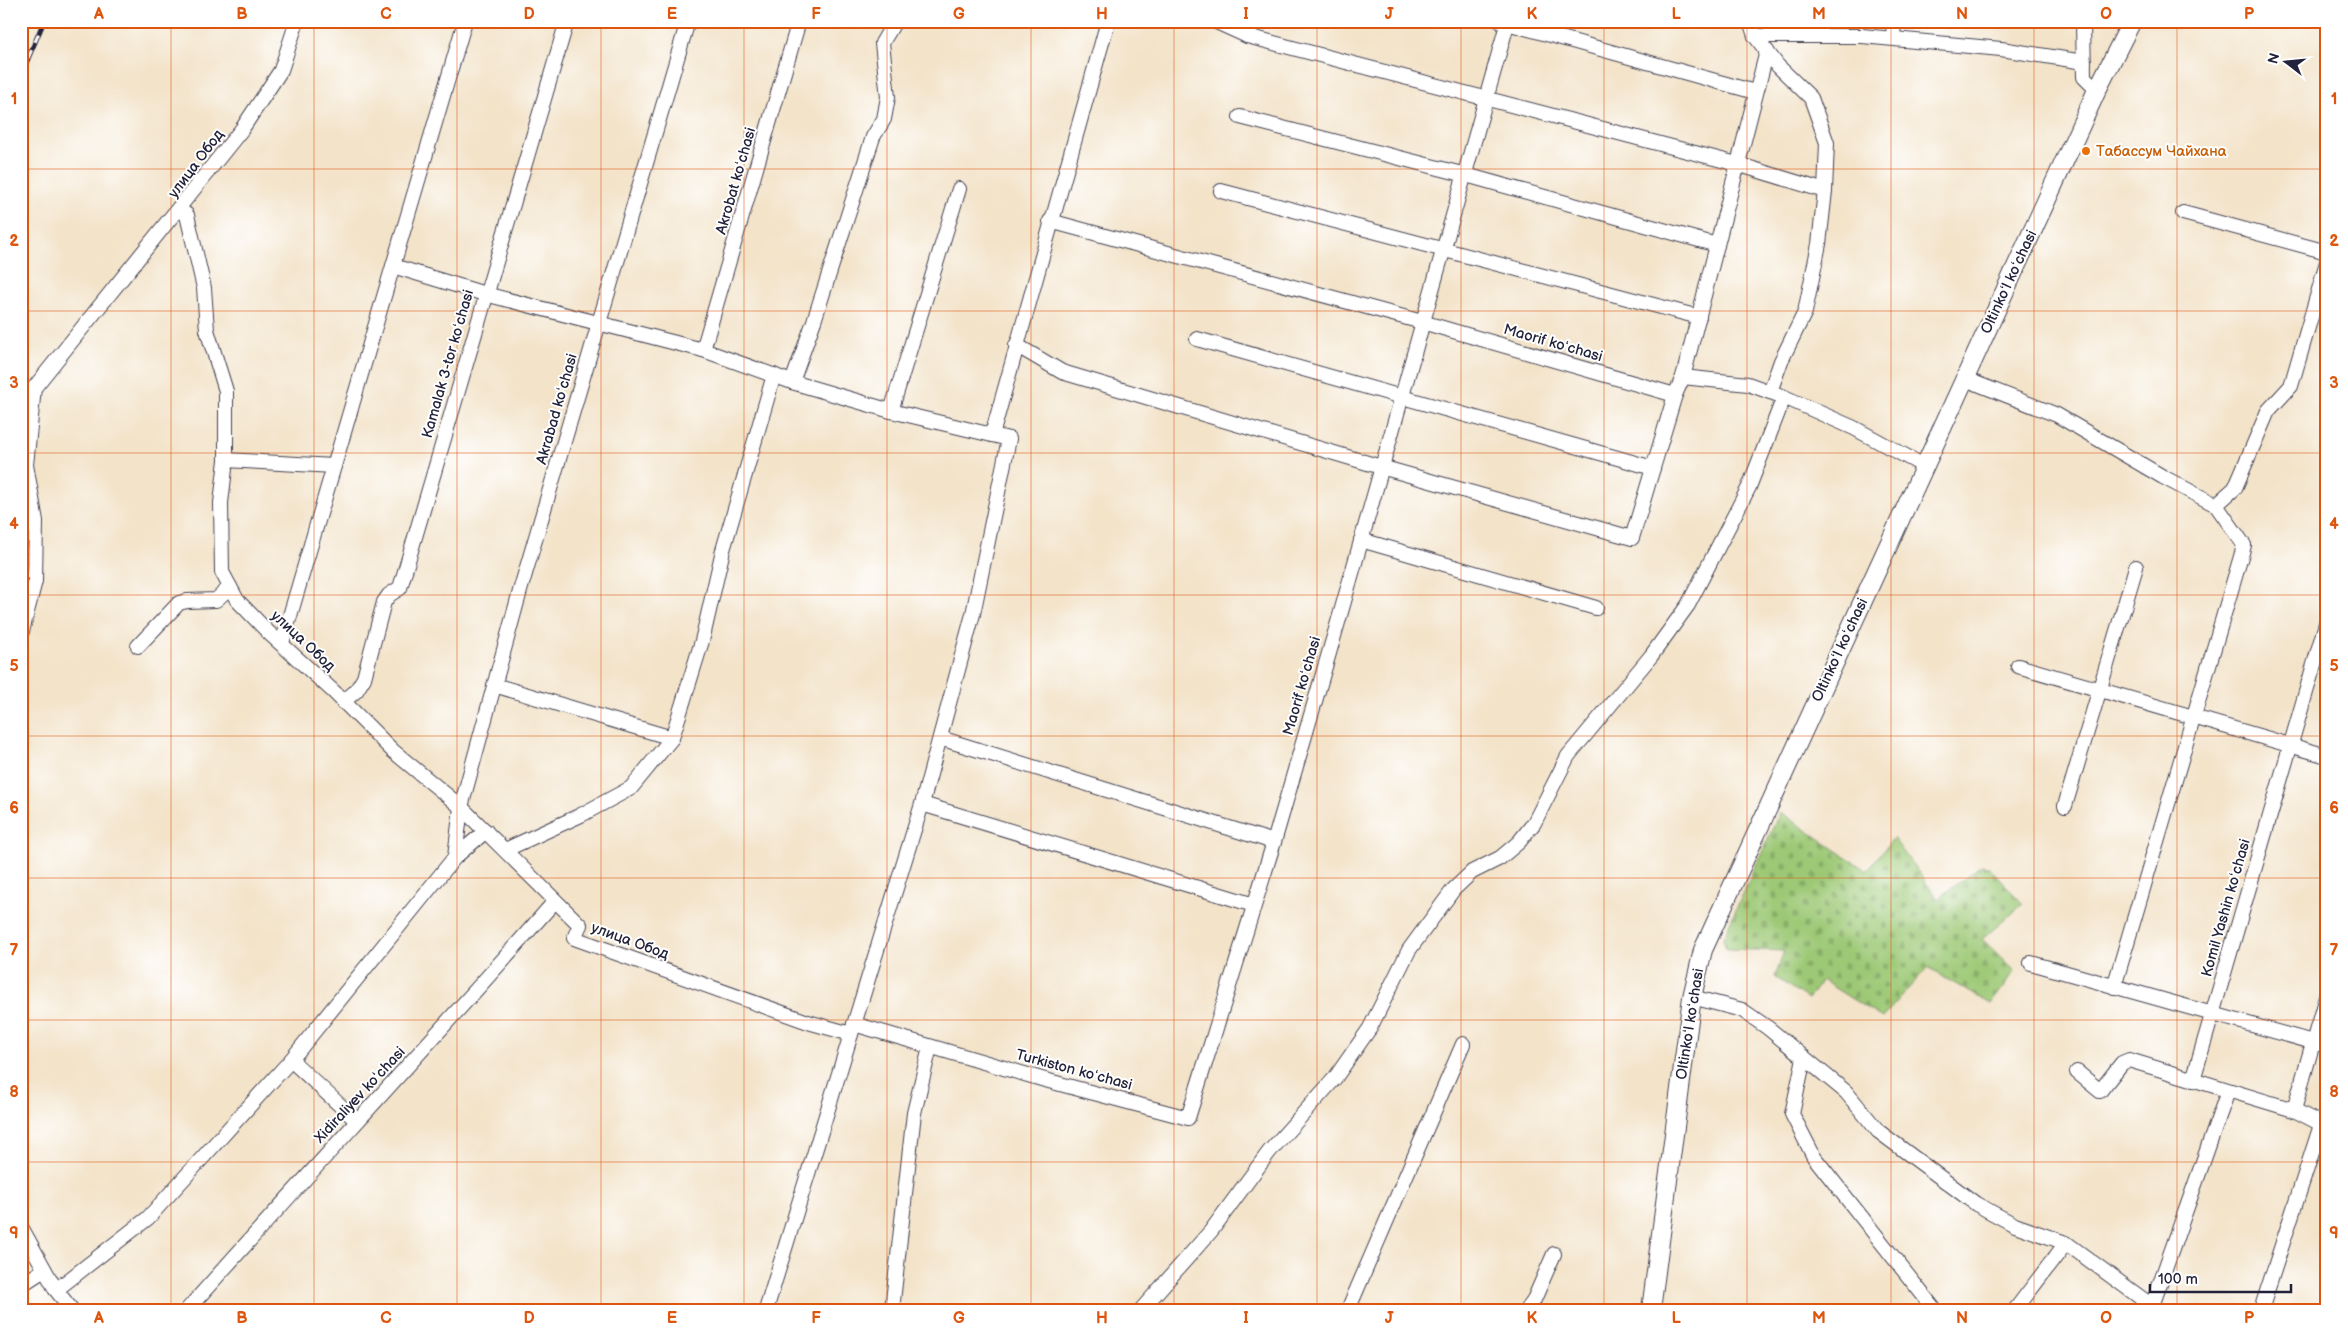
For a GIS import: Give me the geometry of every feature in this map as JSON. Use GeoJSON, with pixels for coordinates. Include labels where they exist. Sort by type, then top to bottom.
{"type":"FeatureCollection","features":[{"type":"Feature","properties":{"kind":"main road","name":"Oltinkoʻl koʻchasi"},"geometry":{"type":"LineString","coordinates":[[1651,1310],[1692,997],[1703,950],[2097,90],[2132,21]]}},
{"type":"Feature","properties":{"kind":"street","name":"улица Обод"},"geometry":{"type":"LineString","coordinates":[[297,21],[281,70],[242,129],[179,209],[186,216],[204,288],[207,330],[226,391],[226,460],[221,503],[222,572],[237,600],[393,751],[461,807],[580,925],[574,938],[808,1022],[852,1029]]}},
{"type":"Feature","properties":{"kind":"street"},"geometry":{"type":"LineString","coordinates":[[282,643],[465,21]]}},
{"type":"Feature","properties":{"kind":"street","name":"Kamalak 3-tor koʻchasi"},"geometry":{"type":"LineString","coordinates":[[343,702],[360,686],[384,602],[389,595],[400,588],[566,21]]}},
{"type":"Feature","properties":{"kind":"street","name":"Akrabad koʻchasi"},"geometry":{"type":"LineString","coordinates":[[455,857],[461,807],[494,685],[688,21]]}},
{"type":"Feature","properties":{"kind":"street","name":"Akrobat koʻchasi"},"geometry":{"type":"LineString","coordinates":[[703,350],[799,21]]}},
{"type":"Feature","properties":{"kind":"street"},"geometry":{"type":"LineString","coordinates":[[792,382],[814,321],[873,137],[884,119],[888,98],[882,43],[895,21]]}},
{"type":"Feature","properties":{"kind":"street"},"geometry":{"type":"LineString","coordinates":[[992,434],[1050,221],[1108,21]]}},
{"type":"Feature","properties":{"kind":"street"},"geometry":{"type":"LineString","coordinates":[[1214,21],[1247,36],[1737,164],[1825,191]]}},
{"type":"Feature","properties":{"kind":"street"},"geometry":{"type":"LineString","coordinates":[[1247,36],[1251,21]]}},
{"type":"Feature","properties":{"kind":"street"},"geometry":{"type":"LineString","coordinates":[[1750,21],[1755,36],[1811,98],[1827,143],[1825,191],[1819,244],[1805,312],[1780,361],[1770,392]]}},
{"type":"Feature","properties":{"kind":"street"},"geometry":{"type":"LineString","coordinates":[[1894,21],[1894,38]]}},
{"type":"Feature","properties":{"kind":"street"},"geometry":{"type":"LineString","coordinates":[[2083,21],[2084,77],[2097,90]]}},
{"type":"Feature","properties":{"kind":"street"},"geometry":{"type":"LineString","coordinates":[[1505,22],[1755,92]]}},
{"type":"Feature","properties":{"kind":"street","name":"Maorif koʻchasi"},"geometry":{"type":"LineString","coordinates":[[1274,842],[1466,174],[1505,22]]}},
{"type":"Feature","properties":{"kind":"street"},"geometry":{"type":"LineString","coordinates":[[1755,36],[1894,38],[2000,48],[2084,62]]}},
{"type":"Feature","properties":{"kind":"street"},"geometry":{"type":"LineString","coordinates":[[1016,345],[1062,372],[1381,467],[1632,538],[1675,395],[1683,377],[1767,51]]}},
{"type":"Feature","properties":{"kind":"street"},"geometry":{"type":"LineString","coordinates":[[1240,117],[1466,174],[1717,245]]}},
{"type":"Feature","properties":{"kind":"street"},"geometry":{"type":"LineString","coordinates":[[891,411],[959,189]]}},
{"type":"Feature","properties":{"kind":"street"},"geometry":{"type":"LineString","coordinates":[[1221,191],[1699,317]]}},
{"type":"Feature","properties":{"kind":"street"},"geometry":{"type":"LineString","coordinates":[[21,396],[34,388],[179,209]]}},
{"type":"Feature","properties":{"kind":"street"},"geometry":{"type":"LineString","coordinates":[[2183,213],[2327,252]]}},
{"type":"Feature","properties":{"kind":"street"},"geometry":{"type":"LineString","coordinates":[[1050,221],[1422,322]]}},
{"type":"Feature","properties":{"kind":"street"},"geometry":{"type":"LineString","coordinates":[[2216,505],[2235,488],[2268,411],[2291,386],[2327,262]]}},
{"type":"Feature","properties":{"kind":"street"},"geometry":{"type":"LineString","coordinates":[[393,266],[485,294],[703,350],[792,382],[891,411],[992,434],[1008,440],[972,614],[922,804],[766,1310]]}},
{"type":"Feature","properties":{"kind":"street","name":"Maorif koʻchasi"},"geometry":{"type":"LineString","coordinates":[[1422,322],[1675,395]]}},
{"type":"Feature","properties":{"kind":"street"},"geometry":{"type":"LineString","coordinates":[[1197,339],[1402,395],[1652,468]]}},
{"type":"Feature","properties":{"kind":"street"},"geometry":{"type":"LineString","coordinates":[[505,850],[581,815],[631,788],[672,738],[702,641],[724,550],[774,375]]}},
{"type":"Feature","properties":{"kind":"street"},"geometry":{"type":"LineString","coordinates":[[1683,377],[1748,384],[1784,397],[1854,428],[1924,466]]}},
{"type":"Feature","properties":{"kind":"street"},"geometry":{"type":"LineString","coordinates":[[1965,379],[2057,415],[2163,477],[2216,505],[2244,545],[2114,987]]}},
{"type":"Feature","properties":{"kind":"street"},"geometry":{"type":"LineString","coordinates":[[21,636],[25,610],[35,581],[36,521],[26,465],[34,388]]}},
{"type":"Feature","properties":{"kind":"street"},"geometry":{"type":"LineString","coordinates":[[1141,1310],[1211,1231],[1270,1152],[1335,1078],[1370,1028],[1409,950],[1453,890],[1472,872],[1500,858],[1518,842],[1534,823],[1568,756],[1651,656],[1688,605],[1749,487],[1784,397]]}},
{"type":"Feature","properties":{"kind":"street"},"geometry":{"type":"LineString","coordinates":[[226,460],[334,466]]}},
{"type":"Feature","properties":{"kind":"street"},"geometry":{"type":"LineString","coordinates":[[1360,540],[1596,608]]}},
{"type":"Feature","properties":{"kind":"street"},"geometry":{"type":"LineString","coordinates":[[2065,806],[2136,567]]}},
{"type":"Feature","properties":{"kind":"street"},"geometry":{"type":"LineString","coordinates":[[138,646],[179,604],[187,600],[216,600],[230,587]]}},
{"type":"Feature","properties":{"kind":"street"},"geometry":{"type":"LineString","coordinates":[[2290,746],[2327,620]]}},
{"type":"Feature","properties":{"kind":"street"},"geometry":{"type":"LineString","coordinates":[[2018,666],[2327,756]]}},
{"type":"Feature","properties":{"kind":"street"},"geometry":{"type":"LineString","coordinates":[[494,685],[672,738]]}},
{"type":"Feature","properties":{"kind":"street"},"geometry":{"type":"LineString","coordinates":[[940,738],[1274,842]]}},
{"type":"Feature","properties":{"kind":"street","name":"Komil Yashin koʻchasi"},"geometry":{"type":"LineString","coordinates":[[2193,1080],[2290,746]]}},
{"type":"Feature","properties":{"kind":"street"},"geometry":{"type":"LineString","coordinates":[[922,804],[1254,905]]}},
{"type":"Feature","properties":{"kind":"street"},"geometry":{"type":"LineString","coordinates":[[56,1290],[148,1218],[291,1060],[455,857],[486,831]]}},
{"type":"Feature","properties":{"kind":"street","name":"Turkiston koʻchasi"},"geometry":{"type":"LineString","coordinates":[[930,1046],[1188,1118],[1274,842]]}},
{"type":"Feature","properties":{"kind":"street","name":"Xidiraliyev koʻchasi"},"geometry":{"type":"LineString","coordinates":[[187,1310],[357,1121],[421,1053],[555,901]]}},
{"type":"Feature","properties":{"kind":"street"},"geometry":{"type":"LineString","coordinates":[[2031,963],[2327,1046]]}},
{"type":"Feature","properties":{"kind":"street"},"geometry":{"type":"LineString","coordinates":[[2294,1110],[2327,993]]}},
{"type":"Feature","properties":{"kind":"street"},"geometry":{"type":"LineString","coordinates":[[1692,997],[1742,1010],[1846,1092],[1878,1131],[1976,1204],[2015,1225],[2066,1243],[2152,1308],[2228,1091]]}},
{"type":"Feature","properties":{"kind":"street"},"geometry":{"type":"LineString","coordinates":[[852,1029],[930,1046],[914,1113],[892,1310]]}},
{"type":"Feature","properties":{"kind":"street"},"geometry":{"type":"LineString","coordinates":[[1348,1310],[1463,1044]]}},
{"type":"Feature","properties":{"kind":"street"},"geometry":{"type":"LineString","coordinates":[[1804,1058],[1792,1114],[1814,1157],[1935,1310]]}},
{"type":"Feature","properties":{"kind":"street"},"geometry":{"type":"LineString","coordinates":[[291,1060],[357,1121]]}},
{"type":"Feature","properties":{"kind":"street"},"geometry":{"type":"LineString","coordinates":[[2076,1072],[2100,1091],[2122,1063],[2129,1060],[2294,1110],[2324,1126],[2262,1310]]}},
{"type":"Feature","properties":{"kind":"street"},"geometry":{"type":"LineString","coordinates":[[21,1227],[30,1240],[56,1290],[72,1310]]}},
{"type":"Feature","properties":{"kind":"street"},"geometry":{"type":"LineString","coordinates":[[2016,1310],[2066,1243]]}},
{"type":"Feature","properties":{"kind":"street"},"geometry":{"type":"LineString","coordinates":[[1527,1310],[1533,1302],[1554,1254]]}},
{"type":"Feature","properties":{"kind":"street"},"geometry":{"type":"LineString","coordinates":[[21,1285],[44,1270]]}},
{"type":"Feature","properties":{"kind":"green space"},"geometry":{"type":"Polygon","coordinates":[[[1780,812],[1867,871],[1893,838],[1938,899],[1982,865],[1988,866],[2023,904],[1982,939],[2015,971],[1991,1004],[1927,968],[1882,1018],[1822,980],[1808,999],[1775,977],[1784,951],[1726,949],[1723,938],[1780,812]]]}},
{"type":"Feature","properties":{"kind":"railway"},"geometry":{"type":"LineString","coordinates":[[21,75],[44,21]]}},
{"type":"Feature","properties":{"kind":"place","name":"Табассум Чайхана"},"geometry":{"type":"Point","coordinates":[2086,151]}}]}
